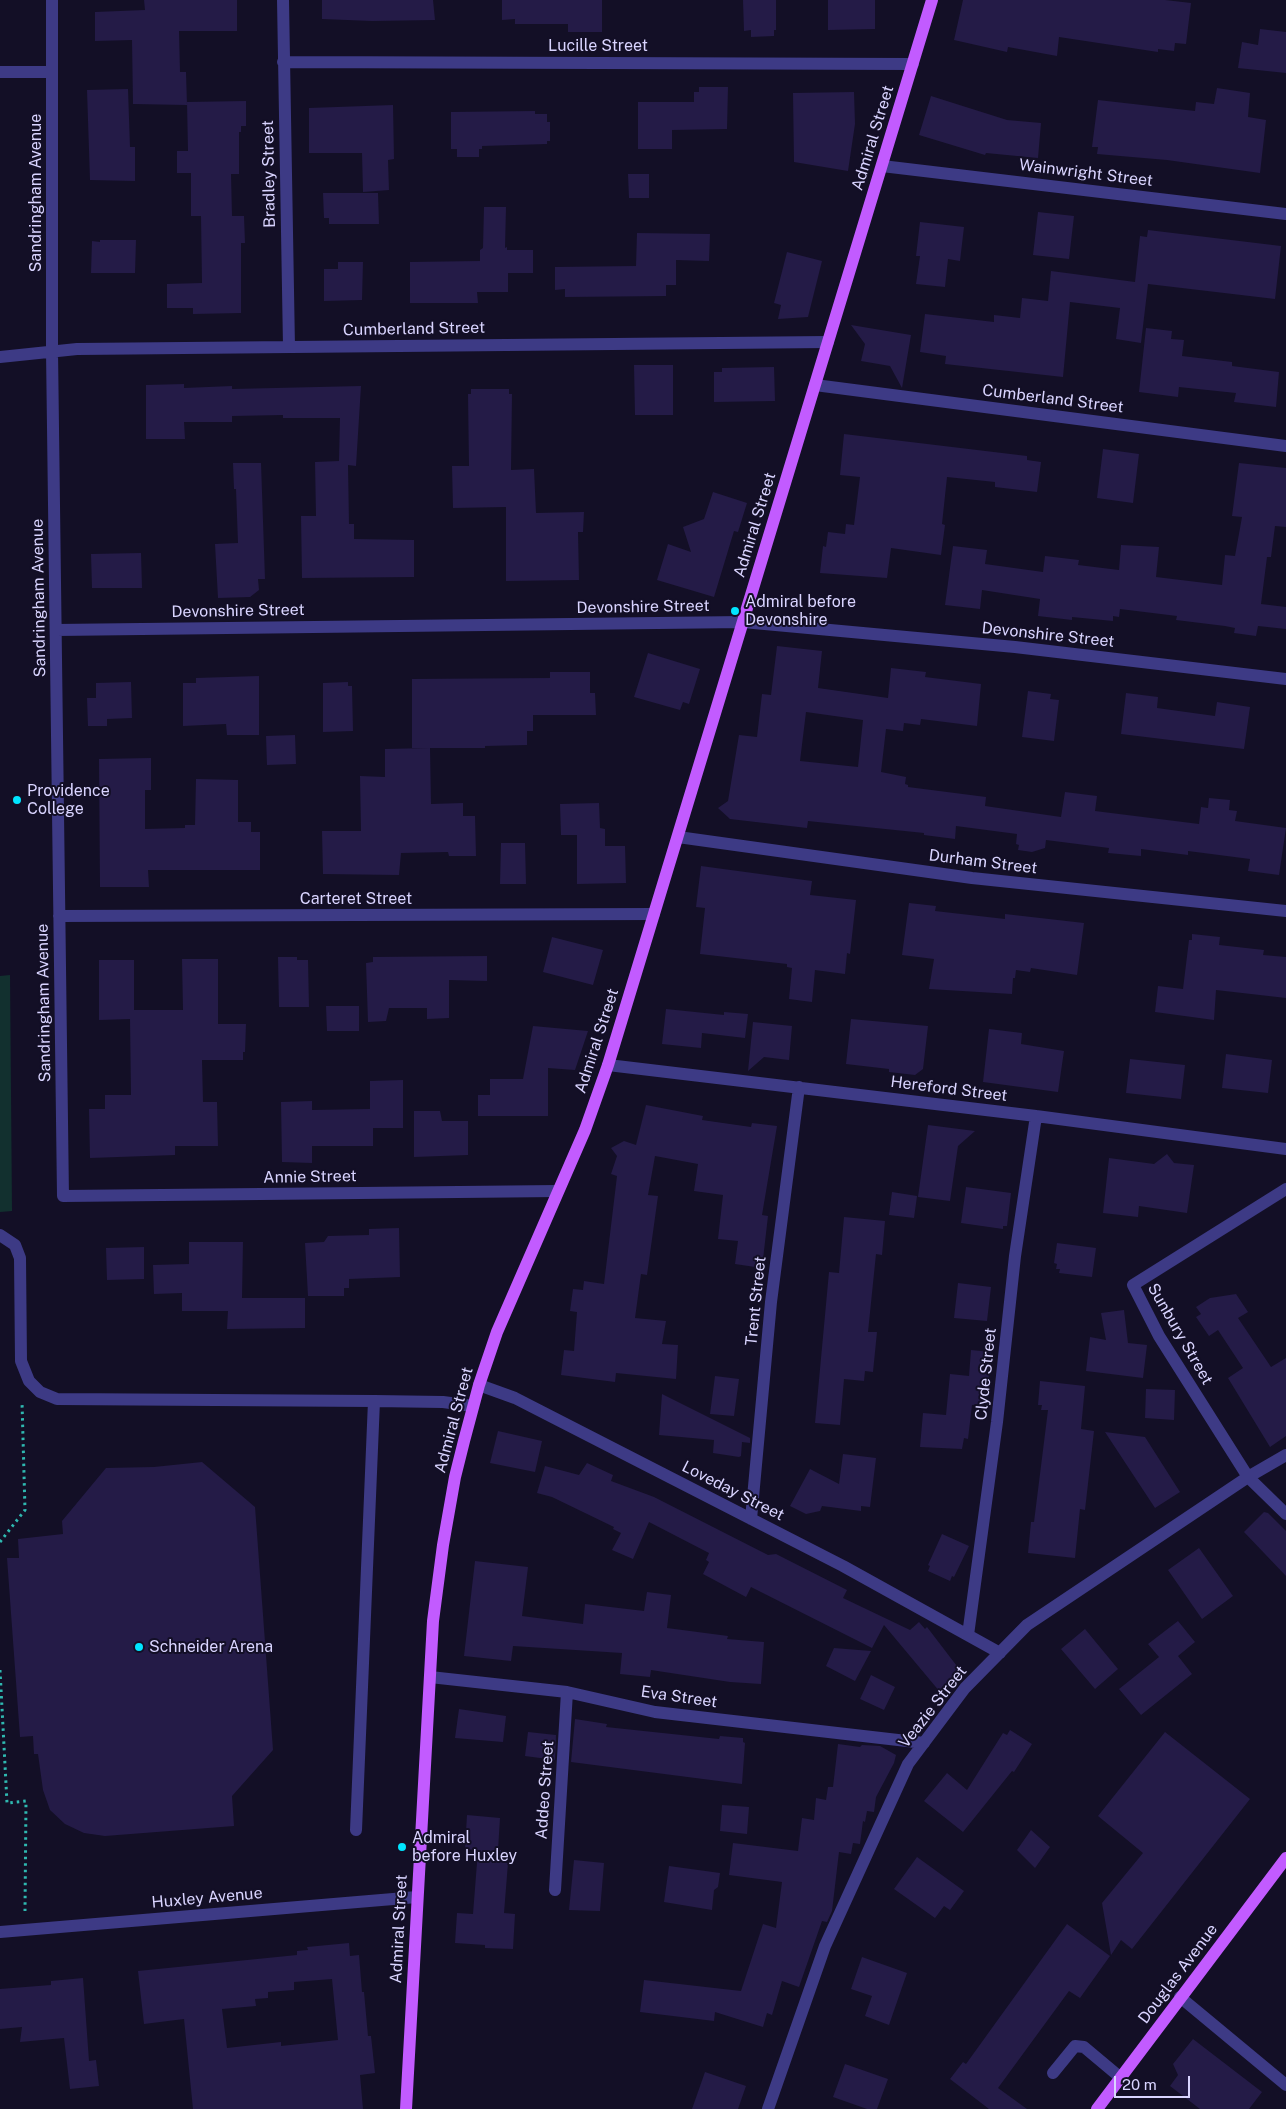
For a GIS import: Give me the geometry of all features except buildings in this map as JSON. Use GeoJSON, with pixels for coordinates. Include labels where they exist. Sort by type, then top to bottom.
{"type":"FeatureCollection","features":[{"type":"Feature","properties":{"kind":"main road","name":"Admiral Street"},"geometry":{"type":"LineString","coordinates":[[406,2109],[434,1622],[443,1545],[455,1477],[479,1385],[504,1314],[585,1130],[608,1065],[932,0]]}},
{"type":"Feature","properties":{"kind":"main road","name":"Douglas Avenue"},"geometry":{"type":"LineString","coordinates":[[1097,2109],[1286,1858]]}},
{"type":"Feature","properties":{"kind":"street","name":"Sandringham Avenue"},"geometry":{"type":"LineString","coordinates":[[52,0],[52,351],[63,1196]]}},
{"type":"Feature","properties":{"kind":"street","name":"Bradley Street"},"geometry":{"type":"LineString","coordinates":[[283,0],[282,62],[289,347]]}},
{"type":"Feature","properties":{"kind":"street","name":"Lucille Street"},"geometry":{"type":"LineString","coordinates":[[282,62],[913,64]]}},
{"type":"Feature","properties":{"kind":"street"},"geometry":{"type":"LineString","coordinates":[[0,72],[52,72]]}},
{"type":"Feature","properties":{"kind":"street","name":"Wainwright Street"},"geometry":{"type":"LineString","coordinates":[[882,166],[1286,214]]}},
{"type":"Feature","properties":{"kind":"street","name":"Cumberland Street"},"geometry":{"type":"LineString","coordinates":[[0,357],[20,357],[52,351],[828,342]]}},
{"type":"Feature","properties":{"kind":"street","name":"Cumberland Street"},"geometry":{"type":"LineString","coordinates":[[815,385],[1286,446]]}},
{"type":"Feature","properties":{"kind":"street","name":"Devonshire Street"},"geometry":{"type":"LineString","coordinates":[[56,630],[743,622],[1015,647],[1286,679]]}},
{"type":"Feature","properties":{"kind":"street","name":"Durham Street"},"geometry":{"type":"LineString","coordinates":[[678,837],[972,878],[1286,911]]}},
{"type":"Feature","properties":{"kind":"street","name":"Carteret Street"},"geometry":{"type":"LineString","coordinates":[[59,916],[654,914]]}},
{"type":"Feature","properties":{"kind":"street","name":"Hereford Street"},"geometry":{"type":"LineString","coordinates":[[608,1065],[1036,1116],[1286,1149]]}},
{"type":"Feature","properties":{"kind":"street","name":"Trent Street"},"geometry":{"type":"LineString","coordinates":[[751,1519],[771,1302],[799,1087]]}},
{"type":"Feature","properties":{"kind":"street","name":"Clyde Street"},"geometry":{"type":"LineString","coordinates":[[968,1635],[997,1422],[1014,1256],[1036,1116]]}},
{"type":"Feature","properties":{"kind":"street","name":"Sunbury Street"},"geometry":{"type":"LineString","coordinates":[[1248,1477],[1159,1336],[1133,1285],[1286,1189]]}},
{"type":"Feature","properties":{"kind":"street","name":"Annie Street"},"geometry":{"type":"LineString","coordinates":[[63,1196],[558,1191]]}},
{"type":"Feature","properties":{"kind":"street"},"geometry":{"type":"LineString","coordinates":[[0,1235],[15,1245],[20,1258],[21,1361],[29,1380],[40,1392],[57,1400],[444,1402],[473,1406]]}},
{"type":"Feature","properties":{"kind":"street","name":"Loveday Street"},"geometry":{"type":"LineString","coordinates":[[479,1385],[515,1398],[843,1566],[1000,1653]]}},
{"type":"Feature","properties":{"kind":"street"},"geometry":{"type":"LineString","coordinates":[[356,1830],[374,1402]]}},
{"type":"Feature","properties":{"kind":"street","name":"Veazie Street"},"geometry":{"type":"LineString","coordinates":[[768,2109],[825,1946],[908,1764],[965,1688],[1027,1625],[1248,1477],[1286,1454]]}},
{"type":"Feature","properties":{"kind":"street"},"geometry":{"type":"LineString","coordinates":[[1248,1477],[1286,1514]]}},
{"type":"Feature","properties":{"kind":"street","name":"Eva Street"},"geometry":{"type":"LineString","coordinates":[[430,1677],[567,1692],[655,1712],[924,1743]]}},
{"type":"Feature","properties":{"kind":"street","name":"Addeo Street"},"geometry":{"type":"LineString","coordinates":[[555,1890],[567,1692]]}},
{"type":"Feature","properties":{"kind":"street","name":"Huxley Avenue"},"geometry":{"type":"LineString","coordinates":[[0,1932],[417,1897]]}},
{"type":"Feature","properties":{"kind":"street"},"geometry":{"type":"LineString","coordinates":[[1180,1997],[1286,2085]]}},
{"type":"Feature","properties":{"kind":"street"},"geometry":{"type":"LineString","coordinates":[[1052,2073],[1076,2046],[1084,2047],[1121,2078]]}},
{"type":"Feature","properties":{"kind":"path"},"geometry":{"type":"LineString","coordinates":[[0,1542],[25,1510],[22,1401]]}},
{"type":"Feature","properties":{"kind":"path"},"geometry":{"type":"LineString","coordinates":[[0,1670],[7,1803],[26,1801],[25,1930]]}},
{"type":"Feature","properties":{"kind":"green space"},"geometry":{"type":"Polygon","coordinates":[[[10,975],[12,1211],[0,1212],[0,976],[10,975]]]}},
{"type":"Feature","properties":{"kind":"place","name":"Admiral before Devonshire"},"geometry":{"type":"Point","coordinates":[735,611]}},
{"type":"Feature","properties":{"kind":"place","name":"Providence College"},"geometry":{"type":"Point","coordinates":[17,800]}},
{"type":"Feature","properties":{"kind":"place","name":"Schneider Arena"},"geometry":{"type":"Point","coordinates":[139,1647]}},
{"type":"Feature","properties":{"kind":"place","name":"Admiral before Huxley"},"geometry":{"type":"Point","coordinates":[402,1847]}}]}
